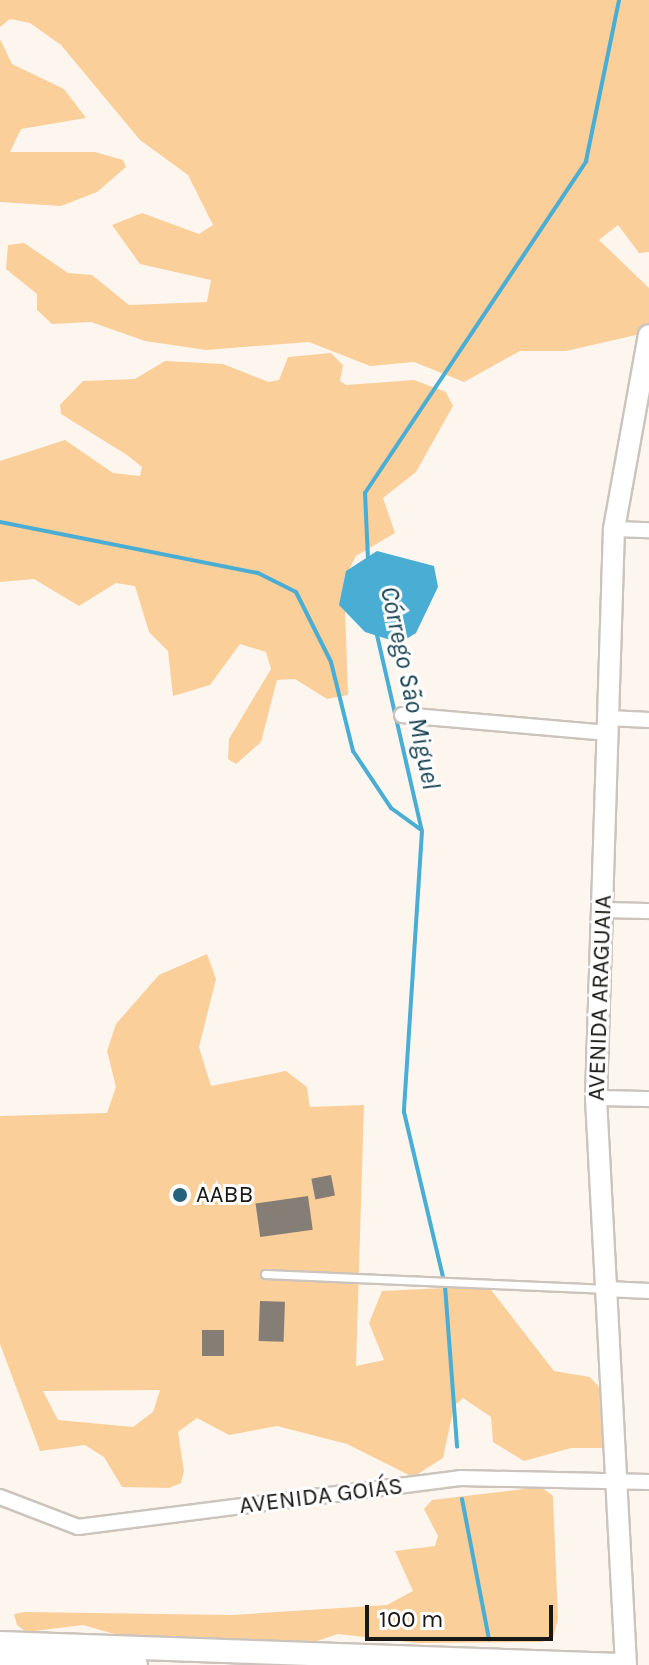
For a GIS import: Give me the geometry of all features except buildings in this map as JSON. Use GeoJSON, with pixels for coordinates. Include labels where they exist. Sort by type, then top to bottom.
{"type":"FeatureCollection","features":[{"type":"Feature","properties":{"kind":"main road"},"geometry":{"type":"LineString","coordinates":[[0,1643],[623,1665]]}},
{"type":"Feature","properties":{"kind":"main road"},"geometry":{"type":"LineString","coordinates":[[0,1660],[136,1665]]}},
{"type":"Feature","properties":{"kind":"street","name":"AVENIDA ARAGUAIA"},"geometry":{"type":"LineString","coordinates":[[623,1665],[596,1098],[614,529],[649,335]]}},
{"type":"Feature","properties":{"kind":"street"},"geometry":{"type":"LineString","coordinates":[[614,529],[649,530]]}},
{"type":"Feature","properties":{"kind":"street"},"geometry":{"type":"LineString","coordinates":[[402,715],[608,725],[649,720]]}},
{"type":"Feature","properties":{"kind":"street"},"geometry":{"type":"LineString","coordinates":[[602,910],[649,911]]}},
{"type":"Feature","properties":{"kind":"street"},"geometry":{"type":"LineString","coordinates":[[596,1098],[649,1099]]}},
{"type":"Feature","properties":{"kind":"street"},"geometry":{"type":"LineString","coordinates":[[606,1289],[649,1291]]}},
{"type":"Feature","properties":{"kind":"street","name":"AVENIDA GOIÁS"},"geometry":{"type":"LineString","coordinates":[[0,1497],[78,1527],[460,1478],[649,1482]]}},
{"type":"Feature","properties":{"kind":"lane"},"geometry":{"type":"LineString","coordinates":[[265,1274],[606,1289]]}},
{"type":"Feature","properties":{"kind":"shaded area"},"geometry":{"type":"Polygon","coordinates":[[[0,0],[649,0],[649,252],[639,253],[618,225],[599,240],[649,288],[649,332],[566,351],[520,351],[464,382],[414,362],[370,366],[309,342],[206,350],[145,341],[91,322],[52,324],[37,310],[37,294],[6,269],[8,245],[24,243],[68,273],[92,275],[129,305],[207,302],[211,280],[140,264],[112,225],[142,213],[199,234],[213,225],[188,175],[140,140],[61,45],[30,23],[10,19],[0,27],[0,0]]]}},
{"type":"Feature","properties":{"kind":"shaded area"},"geometry":{"type":"Polygon","coordinates":[[[0,39],[12,64],[64,89],[86,118],[21,129],[10,152],[95,152],[123,160],[126,167],[97,192],[61,206],[0,202],[0,39]]]}},
{"type":"Feature","properties":{"kind":"shaded area"},"geometry":{"type":"Polygon","coordinates":[[[331,353],[343,365],[340,381],[346,385],[414,380],[446,392],[453,406],[416,472],[383,498],[395,533],[356,556],[344,579],[348,695],[327,699],[295,679],[277,680],[261,742],[236,764],[228,759],[229,739],[271,669],[266,652],[240,644],[210,685],[173,696],[168,651],[149,632],[135,586],[116,583],[79,606],[34,579],[0,582],[0,461],[65,440],[113,473],[140,476],[142,467],[127,455],[61,414],[60,405],[83,381],[135,379],[165,361],[223,364],[269,382],[279,380],[288,357],[331,353]]]}},
{"type":"Feature","properties":{"kind":"shaded area","name":"AABB"},"geometry":{"type":"Polygon","coordinates":[[[207,954],[216,979],[199,1047],[211,1086],[286,1071],[307,1087],[310,1107],[364,1105],[356,1366],[384,1360],[369,1323],[382,1291],[488,1286],[554,1371],[590,1377],[599,1387],[607,1448],[571,1448],[524,1461],[493,1442],[491,1417],[463,1398],[454,1406],[443,1458],[413,1477],[347,1444],[277,1426],[229,1435],[197,1418],[178,1432],[184,1471],[181,1483],[169,1488],[122,1487],[104,1457],[85,1445],[40,1451],[0,1344],[0,1116],[107,1113],[116,1087],[107,1051],[116,1024],[159,975],[207,954]],[[160,1390],[43,1391],[58,1420],[133,1427],[153,1412],[160,1390]]]}},
{"type":"Feature","properties":{"kind":"shaded area"},"geometry":{"type":"Polygon","coordinates":[[[541,1487],[553,1496],[558,1619],[553,1638],[542,1642],[417,1643],[338,1634],[317,1641],[132,1639],[83,1625],[26,1632],[17,1625],[14,1614],[232,1615],[387,1605],[413,1591],[395,1551],[435,1546],[438,1536],[424,1509],[432,1500],[541,1487]]]}},
{"type":"Feature","properties":{"kind":"water"},"geometry":{"type":"Polygon","coordinates":[[[377,551],[434,566],[438,587],[416,633],[400,643],[365,632],[339,605],[346,571],[377,551]]]}},
{"type":"Feature","properties":{"kind":"waterway","name":"Córrego São Miguel"},"geometry":{"type":"LineString","coordinates":[[368,559],[365,493],[586,161],[619,0]]}},
{"type":"Feature","properties":{"kind":"waterway"},"geometry":{"type":"LineString","coordinates":[[0,522],[258,573],[296,592],[331,662],[353,751],[391,808],[420,829]]}},
{"type":"Feature","properties":{"kind":"waterway","name":"Córrego São Miguel"},"geometry":{"type":"LineString","coordinates":[[377,635],[422,831],[404,1112],[445,1286],[457,1447]]}},
{"type":"Feature","properties":{"kind":"waterway","name":"Córrego São Miguel"},"geometry":{"type":"LineString","coordinates":[[462,1499],[489,1639]]}},
{"type":"Feature","properties":{"kind":"place","name":"AABB"},"geometry":{"type":"Point","coordinates":[180,1195]}}]}
